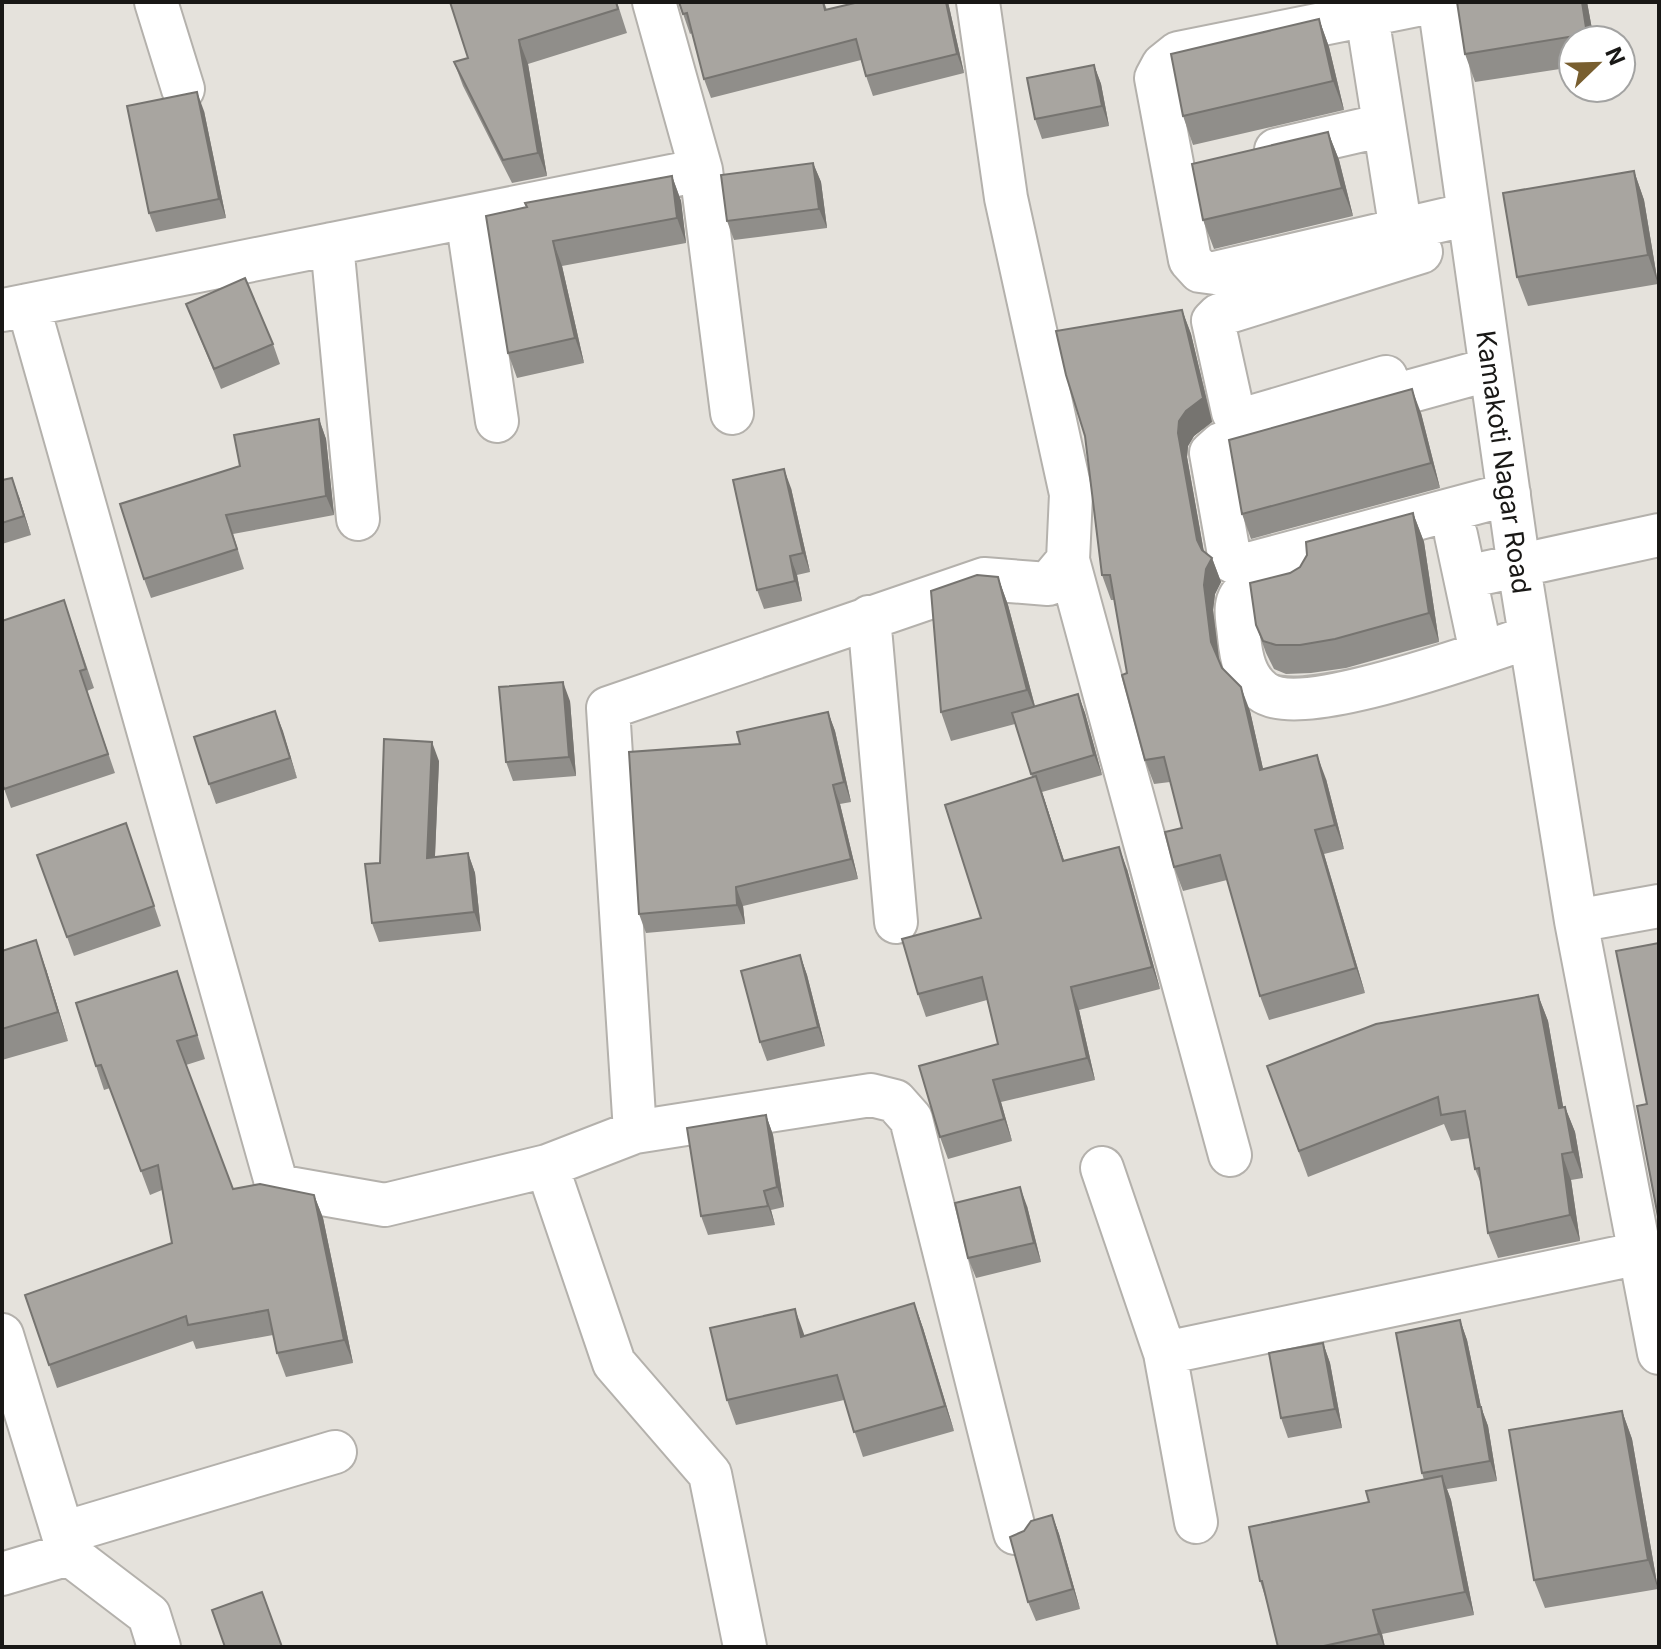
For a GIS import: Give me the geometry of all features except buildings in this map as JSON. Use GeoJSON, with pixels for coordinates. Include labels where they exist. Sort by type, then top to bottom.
{"type":"FeatureCollection","features":[{"type":"Feature","properties":{"kind":"street"},"geometry":{"type":"LineString","coordinates":[[156,2],[183,89]]}},
{"type":"Feature","properties":{"kind":"street"},"geometry":{"type":"LineString","coordinates":[[654,2],[701,170],[732,413]]}},
{"type":"Feature","properties":{"kind":"street"},"geometry":{"type":"LineString","coordinates":[[978,2],[1006,198],[1071,494],[1068,560],[1230,1155]]}},
{"type":"Feature","properties":{"kind":"street"},"geometry":{"type":"LineString","coordinates":[[1432,2],[1178,53],[1163,65],[1156,78],[1204,167],[1190,260],[1200,271],[1215,273],[1401,231],[1470,225]]}},
{"type":"Feature","properties":{"kind":"street","name":"Kamakoti Nagar Road"},"geometry":{"type":"LineString","coordinates":[[1439,2],[1510,507],[1576,921],[1657,1332]]}},
{"type":"Feature","properties":{"kind":"street"},"geometry":{"type":"LineString","coordinates":[[1367,16],[1401,231]]}},
{"type":"Feature","properties":{"kind":"street"},"geometry":{"type":"LineString","coordinates":[[1204,167],[1384,125]]}},
{"type":"Feature","properties":{"kind":"street"},"geometry":{"type":"LineString","coordinates":[[701,170],[15,307],[277,1186],[385,1205],[547,1166],[635,1132],[871,1095],[895,1101],[911,1119],[1015,1533]]}},
{"type":"Feature","properties":{"kind":"street"},"geometry":{"type":"LineString","coordinates":[[467,217],[497,421]]}},
{"type":"Feature","properties":{"kind":"street"},"geometry":{"type":"LineString","coordinates":[[1470,225],[1219,315],[1213,321],[1214,329],[1233,412],[1238,417],[1251,417],[1489,358]]}},
{"type":"Feature","properties":{"kind":"street"},"geometry":{"type":"LineString","coordinates":[[332,244],[358,519]]}},
{"type":"Feature","properties":{"kind":"street"},"geometry":{"type":"LineString","coordinates":[[1489,358],[1221,444],[1211,453],[1230,560],[1241,566],[1510,507]]}},
{"type":"Feature","properties":{"kind":"street"},"geometry":{"type":"LineString","coordinates":[[1510,507],[1456,535],[1240,595],[1236,604],[1242,661],[1261,691],[1293,700],[1356,691],[1481,652],[1524,600],[1659,535]]}},
{"type":"Feature","properties":{"kind":"street"},"geometry":{"type":"LineString","coordinates":[[1456,535],[1481,652]]}},
{"type":"Feature","properties":{"kind":"street"},"geometry":{"type":"LineString","coordinates":[[635,1132],[608,708],[984,579],[1048,584],[1068,560]]}},
{"type":"Feature","properties":{"kind":"street"},"geometry":{"type":"LineString","coordinates":[[1469,593],[1524,600]]}},
{"type":"Feature","properties":{"kind":"street"},"geometry":{"type":"LineString","coordinates":[[869,617],[896,922]]}},
{"type":"Feature","properties":{"kind":"street"},"geometry":{"type":"LineString","coordinates":[[1576,921],[1659,906]]}},
{"type":"Feature","properties":{"kind":"street"},"geometry":{"type":"LineString","coordinates":[[547,1166],[614,1363],[710,1474],[745,1647]]}},
{"type":"Feature","properties":{"kind":"street"},"geometry":{"type":"LineString","coordinates":[[1102,1168],[1165,1353],[1196,1522]]}},
{"type":"Feature","properties":{"kind":"street"},"geometry":{"type":"LineString","coordinates":[[1165,1353],[1640,1253]]}},
{"type":"Feature","properties":{"kind":"street"},"geometry":{"type":"LineString","coordinates":[[2,1335],[66,1544],[149,1615],[159,1647]]}},
{"type":"Feature","properties":{"kind":"street"},"geometry":{"type":"LineString","coordinates":[[2,1574],[66,1544],[335,1452]]}}]}
